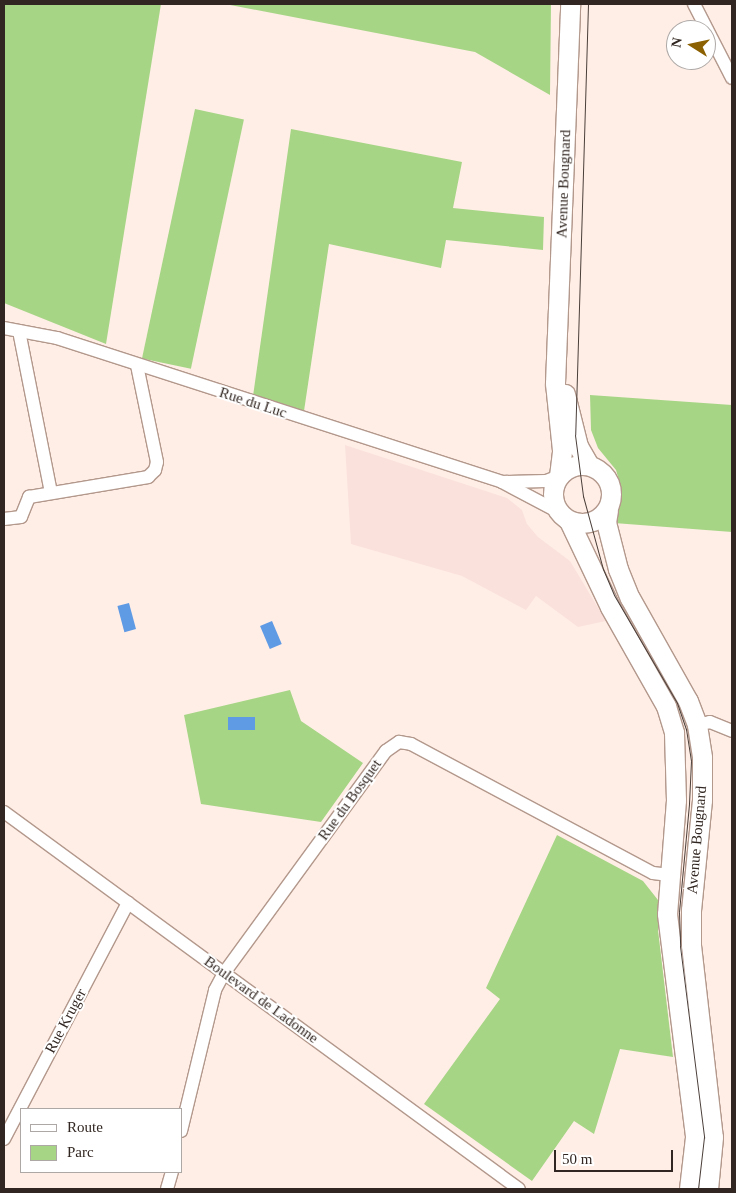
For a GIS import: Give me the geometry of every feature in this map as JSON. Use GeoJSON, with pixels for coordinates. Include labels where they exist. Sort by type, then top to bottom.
{"type":"FeatureCollection","features":[{"type":"Feature","properties":{"kind":"main road","name":"Avenue Bougnard"},"geometry":{"type":"LineString","coordinates":[[570,4],[556,398],[562,464],[553,494],[610,607],[666,706],[677,758],[669,875],[669,947],[695,1137],[689,1189]]}},
{"type":"Feature","properties":{"kind":"main road","name":"Avenue Bougnard"},"geometry":{"type":"LineString","coordinates":[[558,364],[578,446],[589,465],[599,469],[610,484],[611,502],[608,510],[609,539],[630,598],[688,701],[697,725],[702,758],[702,800],[691,910],[691,945],[713,1137],[708,1189]]}},
{"type":"Feature","properties":{"kind":"main road"},"geometry":{"type":"LineString","coordinates":[[559,476],[571,467],[589,465]]}},
{"type":"Feature","properties":{"kind":"main road"},"geometry":{"type":"LineString","coordinates":[[564,517],[589,523],[608,510]]}},
{"type":"Feature","properties":{"kind":"street"},"geometry":{"type":"LineString","coordinates":[[694,4],[732,78]]}},
{"type":"Feature","properties":{"kind":"street","name":"Rue du Luc"},"geometry":{"type":"LineString","coordinates":[[4,328],[57,338],[502,482],[564,517]]}},
{"type":"Feature","properties":{"kind":"street"},"geometry":{"type":"LineString","coordinates":[[19,331],[50,493]]}},
{"type":"Feature","properties":{"kind":"street"},"geometry":{"type":"LineString","coordinates":[[4,519],[21,517],[29,497],[148,477],[155,470],[157,462],[138,365]]}},
{"type":"Feature","properties":{"kind":"street","name":"Rue du Luc"},"geometry":{"type":"LineString","coordinates":[[502,482],[546,482],[559,476]]}},
{"type":"Feature","properties":{"kind":"street"},"geometry":{"type":"LineString","coordinates":[[697,725],[710,722],[732,731]]}},
{"type":"Feature","properties":{"kind":"street","name":"Rue du Bosquet"},"geometry":{"type":"LineString","coordinates":[[182,1127],[215,990],[224,973],[386,751],[399,742],[411,744],[653,873],[669,875]]}},
{"type":"Feature","properties":{"kind":"street","name":"Boulevard de Ladonne"},"geometry":{"type":"LineString","coordinates":[[4,812],[519,1189]]}},
{"type":"Feature","properties":{"kind":"street","name":"Rue Kruger"},"geometry":{"type":"LineString","coordinates":[[20,1108],[128,903]]}},
{"type":"Feature","properties":{"kind":"street","name":"Rue Kruger"},"geometry":{"type":"LineString","coordinates":[[4,1139],[20,1109]]}},
{"type":"Feature","properties":{"kind":"street"},"geometry":{"type":"LineString","coordinates":[[168,1189],[172,1173]]}},
{"type":"Feature","properties":{"kind":"shaded area"},"geometry":{"type":"Polygon","coordinates":[[[345,445],[507,498],[522,510],[527,524],[538,537],[570,561],[606,621],[578,627],[536,596],[526,610],[462,576],[351,544],[345,445]]]}},
{"type":"Feature","properties":{"kind":"green space"},"geometry":{"type":"Polygon","coordinates":[[[4,4],[161,4],[106,344],[4,303],[4,4]]]}},
{"type":"Feature","properties":{"kind":"green space"},"geometry":{"type":"Polygon","coordinates":[[[225,4],[551,4],[550,95],[475,52],[225,4]]]}},
{"type":"Feature","properties":{"kind":"green space"},"geometry":{"type":"Polygon","coordinates":[[[195,109],[244,119],[191,369],[142,358],[195,109]]]}},
{"type":"Feature","properties":{"kind":"green space"},"geometry":{"type":"Polygon","coordinates":[[[291,129],[462,162],[453,208],[544,217],[543,250],[446,240],[441,268],[329,244],[304,411],[253,396],[291,129]]]}},
{"type":"Feature","properties":{"kind":"green space"},"geometry":{"type":"Polygon","coordinates":[[[590,395],[732,405],[732,532],[614,523],[620,484],[616,470],[598,448],[591,430],[590,395]]]}},
{"type":"Feature","properties":{"kind":"green space"},"geometry":{"type":"Polygon","coordinates":[[[290,690],[301,721],[363,763],[321,822],[201,804],[184,715],[290,690]]]}},
{"type":"Feature","properties":{"kind":"green space"},"geometry":{"type":"Polygon","coordinates":[[[557,835],[643,881],[658,900],[658,930],[673,1057],[620,1049],[594,1134],[574,1121],[532,1181],[424,1104],[500,999],[486,988],[557,835]]]}},
{"type":"Feature","properties":{"kind":"water"},"geometry":{"type":"Polygon","coordinates":[[[129,603],[136,629],[124,632],[117,606],[129,603]]]}},
{"type":"Feature","properties":{"kind":"water"},"geometry":{"type":"Polygon","coordinates":[[[272,621],[282,644],[270,649],[260,626],[272,621]]]}},
{"type":"Feature","properties":{"kind":"water"},"geometry":{"type":"Polygon","coordinates":[[[228,717],[255,717],[255,730],[228,730],[228,717]]]}},
{"type":"Feature","properties":{"kind":"tram line"},"geometry":{"type":"LineString","coordinates":[[588,4],[575,435],[583,496],[603,569],[614,595],[677,703],[686,729],[691,761],[679,912],[680,946],[704,1137],[698,1189]]}}]}
